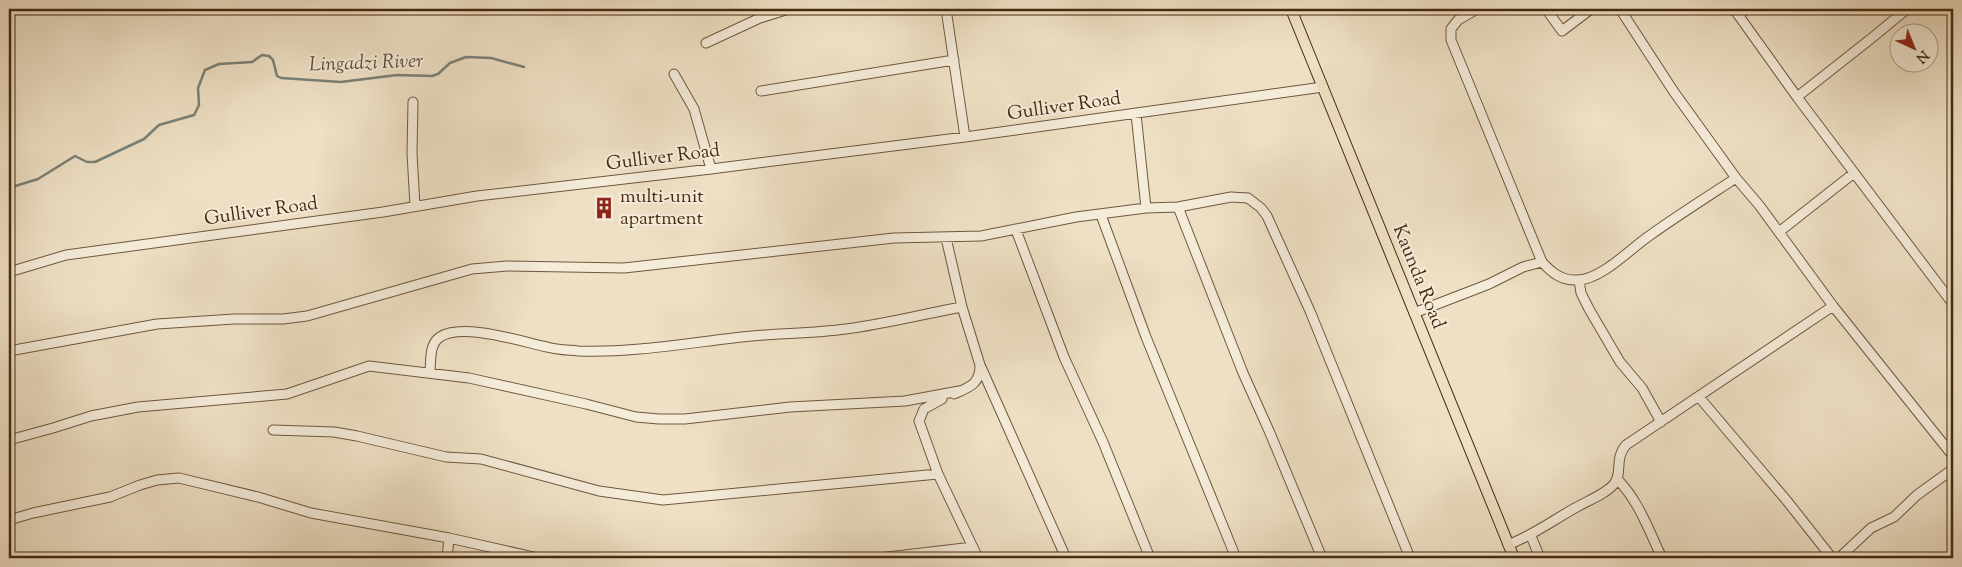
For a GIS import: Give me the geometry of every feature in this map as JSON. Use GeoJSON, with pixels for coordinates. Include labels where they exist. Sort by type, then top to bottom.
{"type":"FeatureCollection","features":[{"type":"Feature","properties":{"kind":"main road","name":"Kaunda Road"},"geometry":{"type":"LineString","coordinates":[[1291,9],[1514,558]]}},
{"type":"Feature","properties":{"kind":"street"},"geometry":{"type":"LineString","coordinates":[[706,43],[760,18],[790,9]]}},
{"type":"Feature","properties":{"kind":"street"},"geometry":{"type":"LineString","coordinates":[[946,9],[965,137]]}},
{"type":"Feature","properties":{"kind":"street"},"geometry":{"type":"LineString","coordinates":[[1477,9],[1458,20],[1451,29],[1451,40],[1542,262],[1552,273],[1563,279],[1579,280],[1594,275],[1736,178]]}},
{"type":"Feature","properties":{"kind":"street"},"geometry":{"type":"LineString","coordinates":[[1546,9],[1562,30],[1591,9]]}},
{"type":"Feature","properties":{"kind":"street"},"geometry":{"type":"LineString","coordinates":[[1620,9],[1674,92],[1736,178],[1779,232],[1833,306],[1953,456]]}},
{"type":"Feature","properties":{"kind":"street"},"geometry":{"type":"LineString","coordinates":[[1747,9],[1736,12],[1797,97],[1953,304]]}},
{"type":"Feature","properties":{"kind":"street"},"geometry":{"type":"LineString","coordinates":[[1797,97],[1907,9]]}},
{"type":"Feature","properties":{"kind":"street"},"geometry":{"type":"LineString","coordinates":[[761,91],[954,60]]}},
{"type":"Feature","properties":{"kind":"street"},"geometry":{"type":"LineString","coordinates":[[674,74],[694,109],[711,169]]}},
{"type":"Feature","properties":{"kind":"street","name":"Gulliver Road"},"geometry":{"type":"LineString","coordinates":[[9,272],[66,255],[486,195],[965,137],[1323,87]]}},
{"type":"Feature","properties":{"kind":"street"},"geometry":{"type":"LineString","coordinates":[[413,102],[412,153],[415,206]]}},
{"type":"Feature","properties":{"kind":"street"},"geometry":{"type":"LineString","coordinates":[[1136,114],[1146,208]]}},
{"type":"Feature","properties":{"kind":"street"},"geometry":{"type":"LineString","coordinates":[[1779,232],[1854,173]]}},
{"type":"Feature","properties":{"kind":"street"},"geometry":{"type":"LineString","coordinates":[[9,351],[157,324],[234,319],[283,319],[307,316],[480,268],[507,266],[624,268],[894,238],[981,236],[1056,220],[1146,208],[1178,207],[1240,196],[1255,202],[1267,216],[1310,312],[1410,558]]}},
{"type":"Feature","properties":{"kind":"street"},"geometry":{"type":"LineString","coordinates":[[1178,207],[1243,373],[1274,441],[1322,558]]}},
{"type":"Feature","properties":{"kind":"street"},"geometry":{"type":"LineString","coordinates":[[1101,215],[1146,337],[1236,558]]}},
{"type":"Feature","properties":{"kind":"street"},"geometry":{"type":"LineString","coordinates":[[1016,230],[1061,350],[1103,442],[1150,558]]}},
{"type":"Feature","properties":{"kind":"street"},"geometry":{"type":"LineString","coordinates":[[946,238],[962,307],[980,365],[1066,558]]}},
{"type":"Feature","properties":{"kind":"street"},"geometry":{"type":"LineString","coordinates":[[1414,313],[1489,284],[1512,271],[1542,262]]}},
{"type":"Feature","properties":{"kind":"street"},"geometry":{"type":"LineString","coordinates":[[1579,280],[1581,293],[1593,316],[1620,362],[1642,388],[1661,422]]}},
{"type":"Feature","properties":{"kind":"street"},"geometry":{"type":"LineString","coordinates":[[1508,545],[1531,536],[1554,520],[1608,489],[1617,479],[1619,458],[1621,451],[1626,445],[1833,306]]}},
{"type":"Feature","properties":{"kind":"street"},"geometry":{"type":"LineString","coordinates":[[430,372],[434,343],[441,336],[465,331],[484,333],[550,348],[578,351],[615,350],[771,333],[844,329],[902,320],[962,307]]}},
{"type":"Feature","properties":{"kind":"street"},"geometry":{"type":"LineString","coordinates":[[978,558],[938,474],[919,421],[920,415],[930,404],[976,382],[980,373],[980,365]]}},
{"type":"Feature","properties":{"kind":"street"},"geometry":{"type":"LineString","coordinates":[[9,440],[91,416],[138,407],[287,394],[369,366],[469,378],[636,417],[659,419],[685,419],[790,408],[905,401],[959,391]]}},
{"type":"Feature","properties":{"kind":"street"},"geometry":{"type":"LineString","coordinates":[[1699,396],[1832,558]]}},
{"type":"Feature","properties":{"kind":"street"},"geometry":{"type":"LineString","coordinates":[[273,430],[350,434],[446,457],[481,459],[599,491],[663,500],[938,474]]}},
{"type":"Feature","properties":{"kind":"street"},"geometry":{"type":"LineString","coordinates":[[1839,558],[1871,528],[1894,517],[1917,495],[1953,469]]}},
{"type":"Feature","properties":{"kind":"street"},"geometry":{"type":"LineString","coordinates":[[9,520],[110,497],[157,480],[179,478],[311,513],[449,538],[538,558]]}},
{"type":"Feature","properties":{"kind":"street"},"geometry":{"type":"LineString","coordinates":[[1617,479],[1635,501],[1662,558]]}},
{"type":"Feature","properties":{"kind":"street"},"geometry":{"type":"LineString","coordinates":[[1531,536],[1540,558]]}},
{"type":"Feature","properties":{"kind":"street"},"geometry":{"type":"LineString","coordinates":[[447,558],[449,538]]}},
{"type":"Feature","properties":{"kind":"street"},"geometry":{"type":"LineString","coordinates":[[879,558],[973,547]]}},
{"type":"Feature","properties":{"kind":"waterway","name":"Lingadzi River"},"geometry":{"type":"LineString","coordinates":[[9,188],[38,179],[75,156],[87,162],[95,162],[144,139],[159,125],[194,115],[199,105],[198,88],[205,70],[219,64],[252,62],[262,55],[269,56],[273,60],[277,76],[281,78],[341,82],[397,75],[432,76],[438,74],[450,63],[466,57],[491,58],[524,67]]}},
{"type":"Feature","properties":{"kind":"place","name":"multi-unit apartment"},"geometry":{"type":"Point","coordinates":[604,208]}}]}
